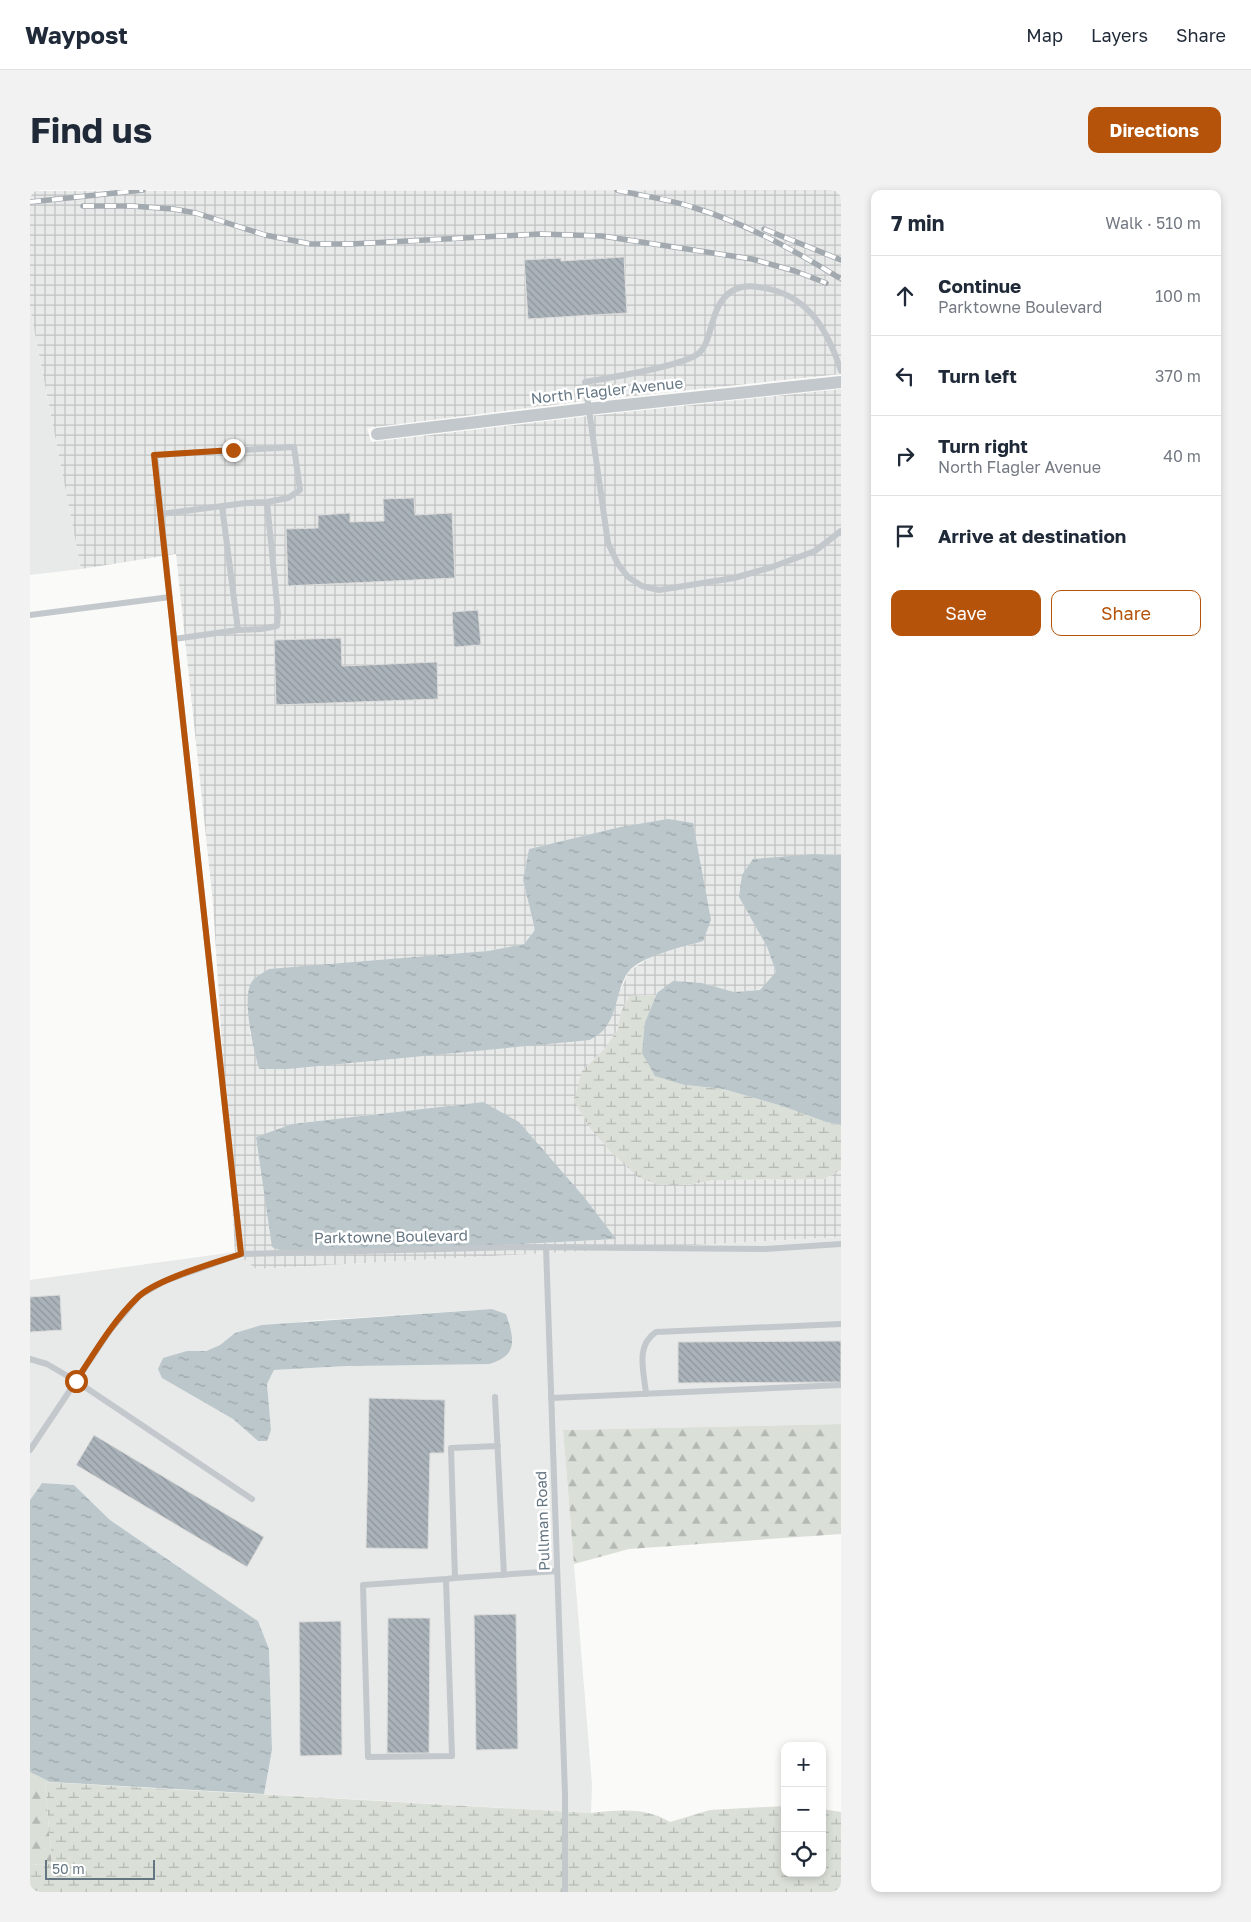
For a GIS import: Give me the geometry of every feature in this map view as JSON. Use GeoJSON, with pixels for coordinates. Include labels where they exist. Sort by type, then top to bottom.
{"type":"FeatureCollection","features":[{"type":"Feature","properties":{"kind":"street","name":"North Flagler Avenue"},"geometry":{"type":"LineString","coordinates":[[377,434],[841,382]]}},
{"type":"Feature","properties":{"kind":"lane"},"geometry":{"type":"LineString","coordinates":[[841,370],[824,329],[812,312],[802,303],[780,292],[746,286],[733,290],[717,306],[704,346],[699,353],[679,362],[585,382],[587,409],[608,543],[618,564],[628,577],[642,586],[658,590],[734,578],[772,568],[815,551],[841,531]]}},
{"type":"Feature","properties":{"kind":"lane"},"geometry":{"type":"LineString","coordinates":[[161,514],[288,498],[300,490],[294,447],[154,455],[241,1254]]}},
{"type":"Feature","properties":{"kind":"lane"},"geometry":{"type":"LineString","coordinates":[[174,639],[238,630],[261,630],[277,626],[278,614],[267,502]]}},
{"type":"Feature","properties":{"kind":"lane"},"geometry":{"type":"LineString","coordinates":[[222,506],[238,630]]}},
{"type":"Feature","properties":{"kind":"lane"},"geometry":{"type":"LineString","coordinates":[[30,615],[170,597]]}},
{"type":"Feature","properties":{"kind":"lane","name":"Parktowne Boulevard"},"geometry":{"type":"LineString","coordinates":[[30,1450],[111,1329],[139,1296],[165,1281],[241,1254],[546,1247],[765,1249],[841,1244]]}},
{"type":"Feature","properties":{"kind":"lane","name":"Pullman Road"},"geometry":{"type":"LineString","coordinates":[[546,1247],[565,1794],[565,1892]]}},
{"type":"Feature","properties":{"kind":"lane"},"geometry":{"type":"LineString","coordinates":[[646,1394],[643,1358],[644,1344],[656,1332],[841,1324]]}},
{"type":"Feature","properties":{"kind":"lane"},"geometry":{"type":"LineString","coordinates":[[30,1359],[47,1364],[76,1381],[252,1498]]}},
{"type":"Feature","properties":{"kind":"lane"},"geometry":{"type":"LineString","coordinates":[[551,1398],[841,1385]]}},
{"type":"Feature","properties":{"kind":"lane"},"geometry":{"type":"LineString","coordinates":[[495,1397],[504,1575]]}},
{"type":"Feature","properties":{"kind":"lane"},"geometry":{"type":"LineString","coordinates":[[455,1578],[451,1448],[498,1446]]}},
{"type":"Feature","properties":{"kind":"lane"},"geometry":{"type":"LineString","coordinates":[[446,1579],[452,1756],[368,1757],[363,1585],[455,1578],[557,1571]]}},
{"type":"Feature","properties":{"kind":"shaded area"},"geometry":{"type":"Polygon","coordinates":[[[841,190],[841,374],[586,401],[367,428],[371,442],[841,389],[841,855],[816,854],[739,897],[767,947],[776,972],[761,990],[734,992],[702,983],[657,993],[656,995],[629,996],[621,1012],[617,1031],[605,1048],[582,1071],[687,1185],[715,1180],[824,1179],[841,1170],[841,1237],[256,1269],[235,1252],[213,903],[176,554],[81,569],[30,308],[30,191],[841,190]],[[668,820],[620,827],[529,849],[523,880],[535,930],[524,944],[488,951],[252,981],[248,997],[250,1035],[621,989],[629,971],[652,956],[703,941],[668,820]],[[483,1102],[292,1124],[257,1137],[294,1256],[615,1239],[483,1102]]]}},
{"type":"Feature","properties":{"kind":"shaded area"},"geometry":{"type":"Polygon","coordinates":[[[30,308],[81,569],[30,575],[30,308]]]}},
{"type":"Feature","properties":{"kind":"shaded area"},"geometry":{"type":"Polygon","coordinates":[[[841,1237],[841,1424],[563,1430],[592,1784],[591,1813],[264,1794],[272,1750],[269,1649],[258,1621],[110,1520],[74,1485],[42,1483],[30,1500],[30,1280],[235,1252],[256,1269],[841,1237]],[[492,1309],[306,1321],[235,1333],[220,1345],[206,1351],[187,1351],[162,1378],[233,1419],[258,1441],[266,1441],[271,1430],[267,1384],[274,1370],[348,1366],[506,1314],[492,1309]]]}},
{"type":"Feature","properties":{"kind":"green space"},"geometry":{"type":"Polygon","coordinates":[[[656,995],[645,1022],[685,1085],[723,1089],[782,1106],[826,1122],[841,1125],[841,1170],[824,1179],[715,1180],[687,1185],[659,1185],[638,1177],[611,1152],[590,1128],[574,1101],[582,1071],[605,1048],[617,1031],[621,1012],[629,996],[656,995]]]}},
{"type":"Feature","properties":{"kind":"green space"},"geometry":{"type":"Polygon","coordinates":[[[841,1424],[841,1534],[629,1549],[574,1564],[563,1430],[841,1424]]]}},
{"type":"Feature","properties":{"kind":"green space"},"geometry":{"type":"Polygon","coordinates":[[[30,1772],[50,1782],[45,1782],[52,1864],[30,1865],[30,1772]]]}},
{"type":"Feature","properties":{"kind":"green space"},"geometry":{"type":"Polygon","coordinates":[[[45,1782],[591,1813],[632,1811],[652,1814],[670,1822],[710,1810],[781,1806],[781,1877],[826,1877],[826,1810],[841,1812],[841,1892],[30,1892],[30,1865],[52,1864],[45,1782]]]}},
{"type":"Feature","properties":{"kind":"water"},"geometry":{"type":"Polygon","coordinates":[[[668,819],[693,823],[711,920],[703,941],[653,956],[629,971],[622,984],[609,1022],[602,1031],[590,1040],[287,1069],[259,1069],[249,1023],[248,998],[249,987],[253,980],[265,971],[269,969],[488,951],[524,944],[535,930],[523,880],[529,849],[620,827],[668,819]]]}},
{"type":"Feature","properties":{"kind":"water"},"geometry":{"type":"Polygon","coordinates":[[[816,854],[841,855],[841,1125],[826,1122],[782,1106],[723,1089],[685,1085],[655,1076],[642,1053],[645,1022],[657,993],[673,981],[702,983],[734,992],[760,990],[776,972],[767,947],[739,897],[742,875],[753,859],[816,854]]]}},
{"type":"Feature","properties":{"kind":"water"},"geometry":{"type":"Polygon","coordinates":[[[483,1102],[519,1122],[584,1197],[616,1239],[294,1256],[272,1247],[256,1137],[292,1124],[483,1102]]]}},
{"type":"Feature","properties":{"kind":"water"},"geometry":{"type":"Polygon","coordinates":[[[492,1309],[506,1314],[511,1331],[512,1345],[510,1351],[499,1361],[489,1364],[348,1366],[274,1370],[267,1384],[271,1430],[267,1441],[258,1441],[233,1419],[162,1378],[158,1369],[163,1358],[187,1351],[206,1351],[220,1345],[235,1333],[262,1325],[492,1309]]]}},
{"type":"Feature","properties":{"kind":"water"},"geometry":{"type":"Polygon","coordinates":[[[42,1483],[74,1485],[110,1520],[258,1621],[269,1649],[272,1750],[264,1794],[50,1782],[30,1772],[30,1500],[42,1483]]]}},
{"type":"Feature","properties":{"kind":"building"},"geometry":{"type":"Polygon","coordinates":[[[624,257],[627,313],[528,319],[524,260],[561,258],[561,261],[624,257]]]}},
{"type":"Feature","properties":{"kind":"building"},"geometry":{"type":"Polygon","coordinates":[[[414,498],[415,515],[452,513],[455,578],[288,586],[286,529],[318,528],[318,515],[350,513],[350,522],[384,521],[383,499],[414,498]]]}},
{"type":"Feature","properties":{"kind":"building"},"geometry":{"type":"Polygon","coordinates":[[[478,610],[481,645],[454,647],[452,612],[478,610]]]}},
{"type":"Feature","properties":{"kind":"building"},"geometry":{"type":"Polygon","coordinates":[[[341,638],[342,666],[437,662],[438,699],[276,705],[274,640],[341,638]]]}},
{"type":"Feature","properties":{"kind":"building"},"geometry":{"type":"Polygon","coordinates":[[[60,1295],[62,1330],[30,1332],[30,1297],[60,1295]]]}},
{"type":"Feature","properties":{"kind":"building"},"geometry":{"type":"Polygon","coordinates":[[[841,1341],[841,1382],[678,1383],[678,1342],[841,1341]]]}},
{"type":"Feature","properties":{"kind":"building"},"geometry":{"type":"Polygon","coordinates":[[[369,1398],[445,1400],[444,1453],[430,1453],[428,1549],[366,1548],[369,1398]]]}},
{"type":"Feature","properties":{"kind":"building"},"geometry":{"type":"Polygon","coordinates":[[[94,1435],[264,1537],[247,1567],[76,1465],[94,1435]]]}},
{"type":"Feature","properties":{"kind":"building"},"geometry":{"type":"Polygon","coordinates":[[[516,1614],[518,1749],[476,1750],[474,1615],[516,1614]]]}},
{"type":"Feature","properties":{"kind":"building"},"geometry":{"type":"Polygon","coordinates":[[[388,1618],[430,1618],[429,1753],[387,1753],[388,1618]]]}},
{"type":"Feature","properties":{"kind":"building"},"geometry":{"type":"Polygon","coordinates":[[[341,1621],[342,1755],[300,1756],[299,1622],[341,1621]]]}},
{"type":"Feature","properties":{"kind":"railway"},"geometry":{"type":"LineString","coordinates":[[30,202],[143,190]]}},
{"type":"Feature","properties":{"kind":"railway"},"geometry":{"type":"LineString","coordinates":[[617,190],[683,204],[712,213],[750,229],[841,279]]}},
{"type":"Feature","properties":{"kind":"railway"},"geometry":{"type":"LineString","coordinates":[[83,206],[132,206],[173,209],[196,213],[265,235],[311,244],[351,244],[540,234],[602,236],[752,259],[795,271],[826,283]]}},
{"type":"Feature","properties":{"kind":"railway"},"geometry":{"type":"LineString","coordinates":[[764,229],[841,260]]}},
{"type":"Feature","properties":{"kind":"route"},"geometry":{"type":"LineString","coordinates":[[76,1381],[111,1329],[139,1296],[165,1281],[241,1254],[154,455],[233,450]]}}]}
